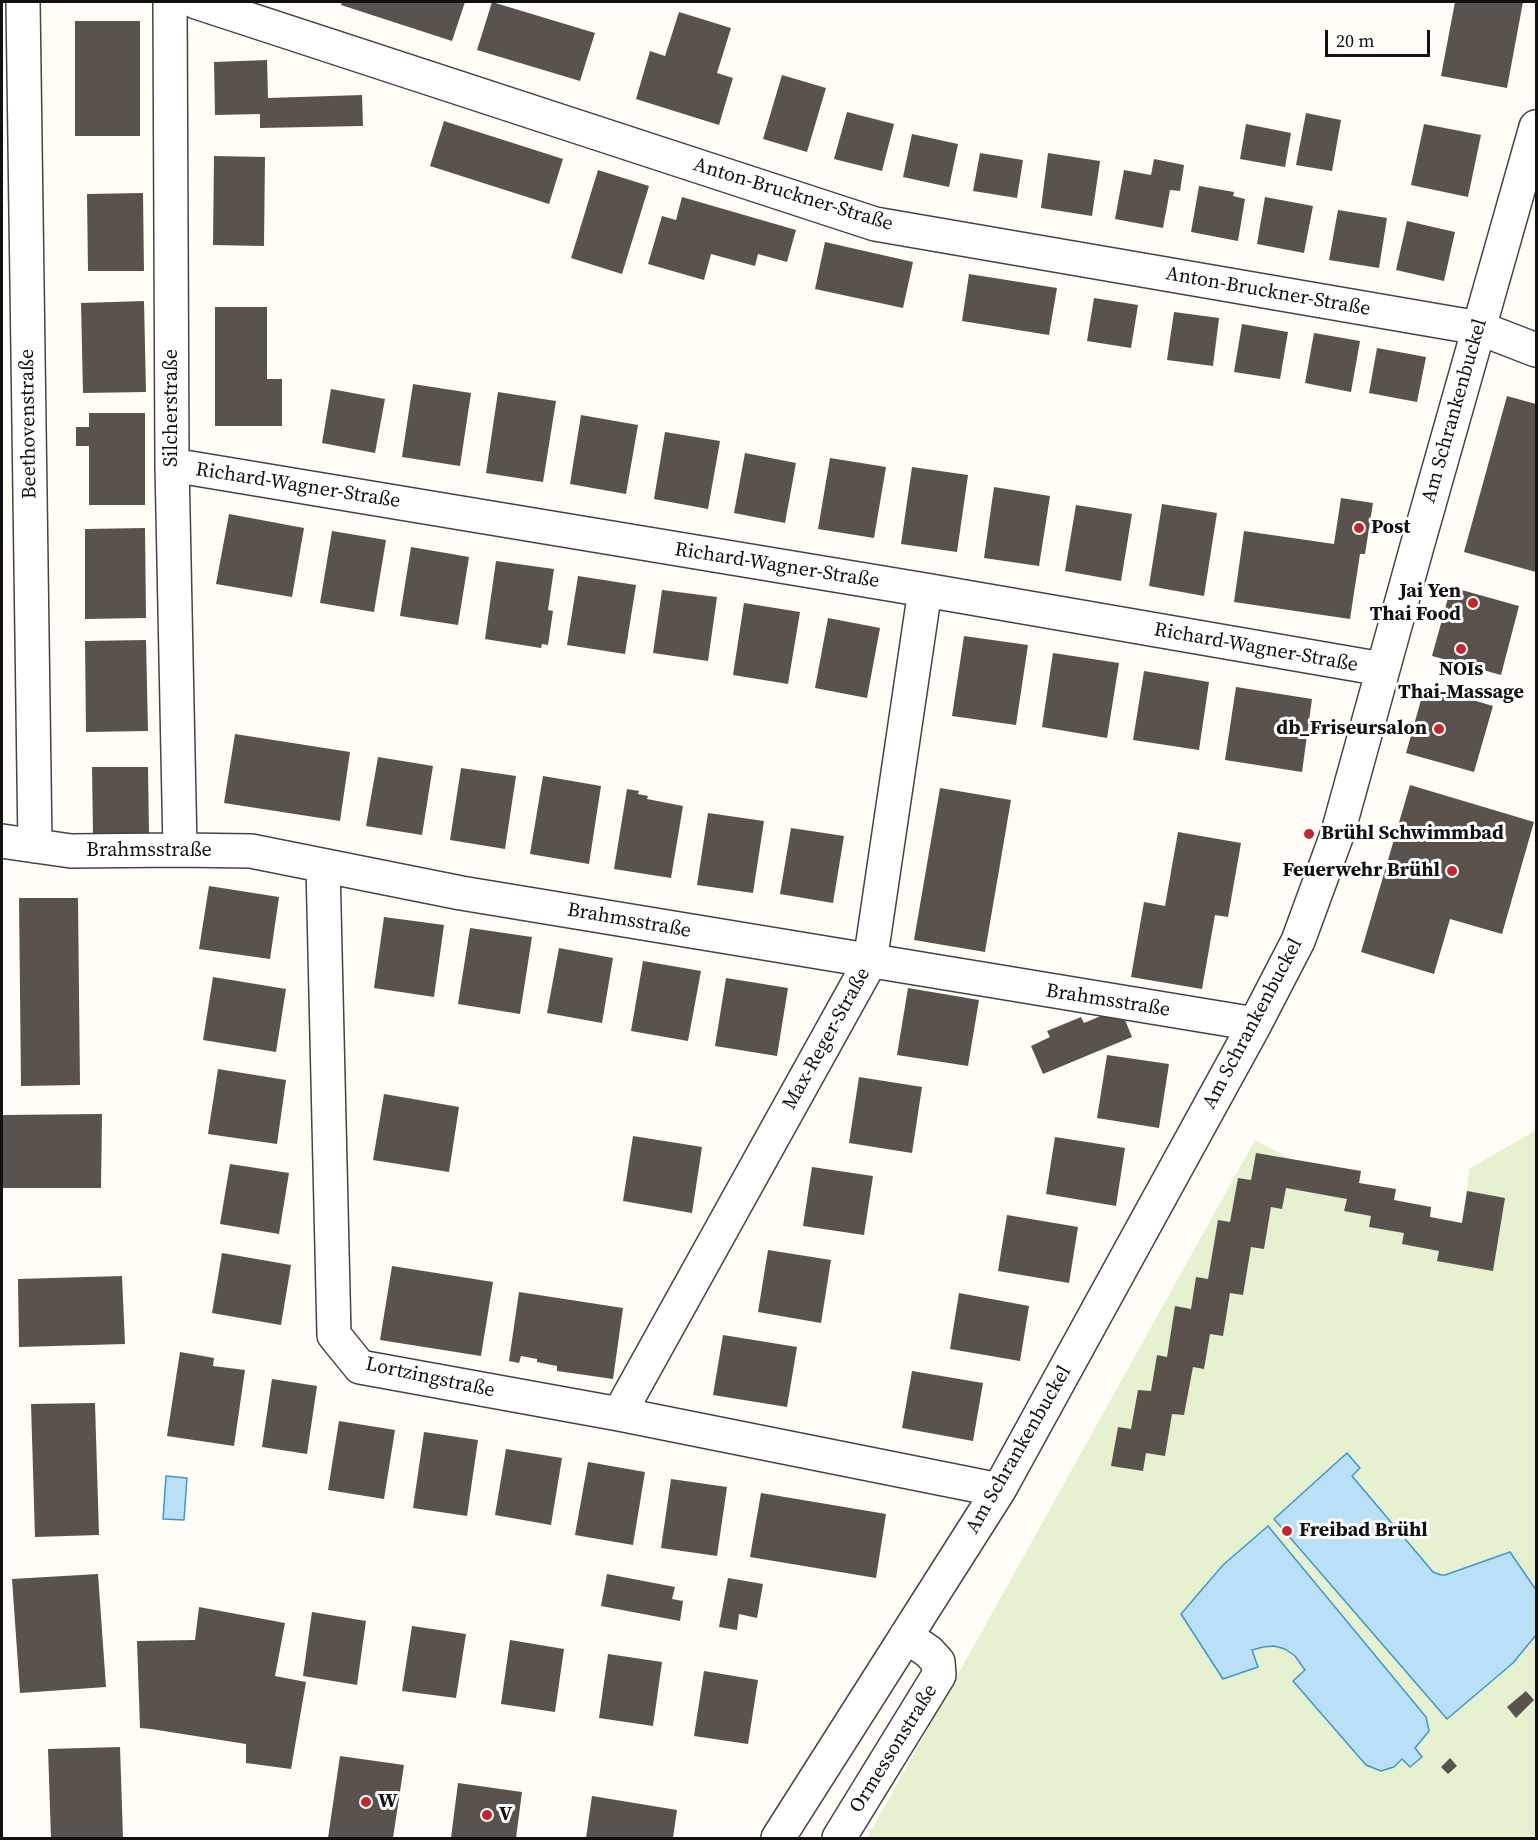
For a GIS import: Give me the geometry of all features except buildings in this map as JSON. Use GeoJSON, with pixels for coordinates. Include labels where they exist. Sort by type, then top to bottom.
{"type":"FeatureCollection","features":[{"type":"Feature","properties":{"kind":"street","name":"Beethovenstraße"},"geometry":{"type":"LineString","coordinates":[[23,2],[35,846]]}},
{"type":"Feature","properties":{"kind":"street","name":"Silcherstraße"},"geometry":{"type":"LineString","coordinates":[[171,2],[172,465],[180,850]]}},
{"type":"Feature","properties":{"kind":"street","name":"Anton-Bruckner-Straße"},"geometry":{"type":"LineString","coordinates":[[196,2],[875,224],[1479,328],[1536,350]]}},
{"type":"Feature","properties":{"kind":"street","name":"Am Schrankenbuckel"},"geometry":{"type":"LineString","coordinates":[[778,1839],[999,1490],[1255,1024],[1298,941],[1338,832],[1536,127]]}},
{"type":"Feature","properties":{"kind":"street","name":"Richard-Wagner-Straße"},"geometry":{"type":"LineString","coordinates":[[172,465],[925,590],[1382,669]]}},
{"type":"Feature","properties":{"kind":"street","name":"Max-Reger-Straße"},"geometry":{"type":"LineString","coordinates":[[619,1414],[870,962],[925,590]]}},
{"type":"Feature","properties":{"kind":"street","name":"Brahmsstraße"},"geometry":{"type":"LineString","coordinates":[[2,841],[71,851],[251,851],[461,893],[1255,1024]]}},
{"type":"Feature","properties":{"kind":"street","name":"Lortzingstraße"},"geometry":{"type":"LineString","coordinates":[[323,866],[334,1335],[360,1367],[619,1414],[999,1490]]}},
{"type":"Feature","properties":{"kind":"street","name":"Ormessonstraße"},"geometry":{"type":"LineString","coordinates":[[839,1839],[939,1676],[938,1662],[930,1652],[906,1636]]}},
{"type":"Feature","properties":{"kind":"green space","name":"Freibad Brühl"},"geometry":{"type":"Polygon","coordinates":[[[1536,1130],[1536,1838],[867,1838],[1255,1140],[1291,1159],[1361,1171],[1360,1183],[1396,1189],[1394,1200],[1431,1207],[1430,1217],[1461,1223],[1469,1169],[1536,1130]]]}},
{"type":"Feature","properties":{"kind":"water"},"geometry":{"type":"Polygon","coordinates":[[[1347,1453],[1360,1468],[1352,1476],[1433,1572],[1445,1575],[1510,1552],[1536,1590],[1536,1635],[1513,1663],[1447,1719],[1274,1519],[1347,1453]]]}},
{"type":"Feature","properties":{"kind":"water"},"geometry":{"type":"Polygon","coordinates":[[[166,1476],[187,1478],[184,1520],[163,1519],[166,1476]]]}},
{"type":"Feature","properties":{"kind":"water"},"geometry":{"type":"Polygon","coordinates":[[[1268,1526],[1426,1717],[1429,1731],[1415,1748],[1422,1757],[1410,1767],[1402,1759],[1394,1767],[1381,1771],[1366,1765],[1293,1681],[1305,1670],[1295,1656],[1285,1649],[1274,1646],[1252,1650],[1258,1667],[1223,1679],[1181,1614],[1223,1565],[1268,1526]]]}},
{"type":"Feature","properties":{"kind":"place","name":"Post"},"geometry":{"type":"Point","coordinates":[1359,528]}},
{"type":"Feature","properties":{"kind":"place","name":"Jai Yen Thai Food"},"geometry":{"type":"Point","coordinates":[1473,603]}},
{"type":"Feature","properties":{"kind":"place","name":"NOIs Thai-Massage"},"geometry":{"type":"Point","coordinates":[1461,649]}},
{"type":"Feature","properties":{"kind":"place","name":"db_Friseursalon"},"geometry":{"type":"Point","coordinates":[1439,729]}},
{"type":"Feature","properties":{"kind":"place","name":"Brühl Schwimmbad"},"geometry":{"type":"Point","coordinates":[1309,834]}},
{"type":"Feature","properties":{"kind":"place","name":"Feuerwehr Brühl"},"geometry":{"type":"Point","coordinates":[1452,871]}},
{"type":"Feature","properties":{"kind":"place","name":"Freibad Brühl"},"geometry":{"type":"Point","coordinates":[1287,1531]}},
{"type":"Feature","properties":{"kind":"place","name":"W"},"geometry":{"type":"Point","coordinates":[366,1802]}},
{"type":"Feature","properties":{"kind":"place","name":"V"},"geometry":{"type":"Point","coordinates":[487,1815]}}]}
